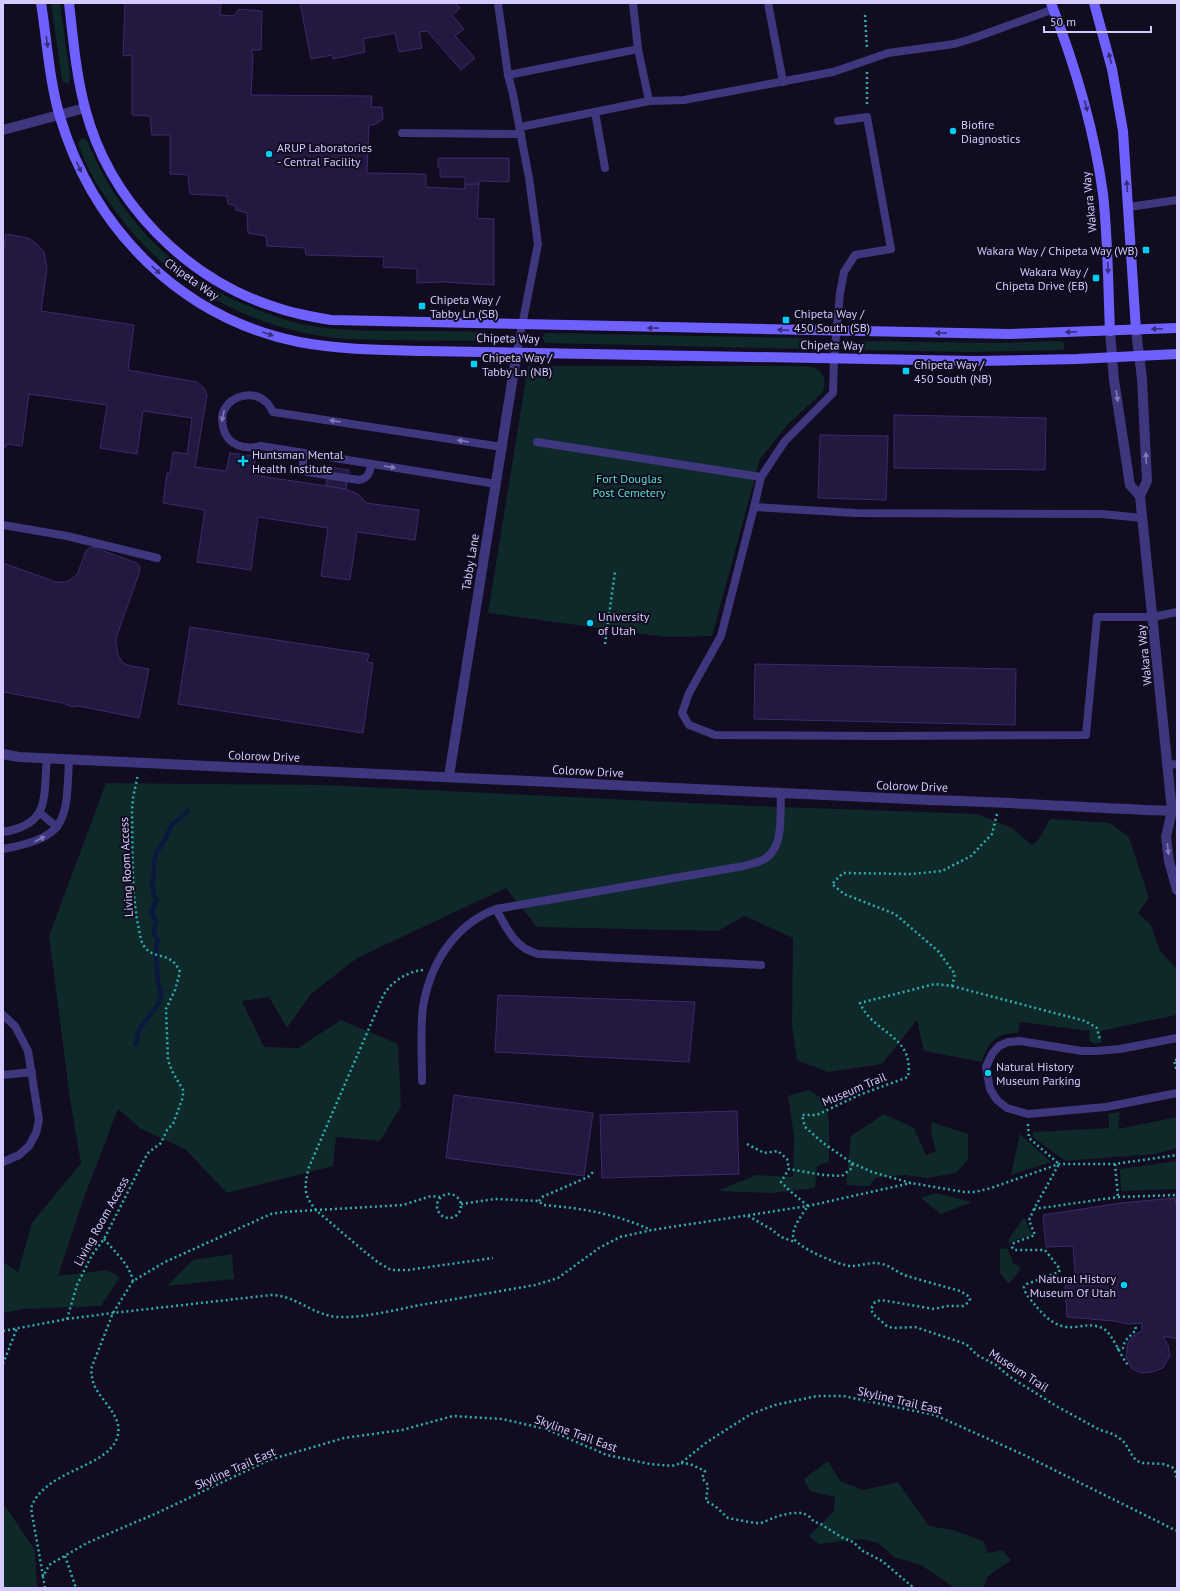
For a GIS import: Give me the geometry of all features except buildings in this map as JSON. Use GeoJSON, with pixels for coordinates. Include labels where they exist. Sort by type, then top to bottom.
{"type":"FeatureCollection","features":[{"type":"Feature","properties":{"kind":"street","name":"Chipeta Way"},"geometry":{"type":"LineString","coordinates":[[41,3],[52,80],[60,115],[70,147],[94,197],[124,238],[161,275],[198,301],[226,317],[275,336],[325,346],[371,349],[976,361],[1140,357],[1177,354]]}},
{"type":"Feature","properties":{"kind":"street","name":"Chipeta Way"},"geometry":{"type":"LineString","coordinates":[[69,3],[85,108],[102,154],[115,179],[146,222],[183,258],[204,274],[227,287],[252,299],[278,308],[331,320],[836,332],[1010,334],[1177,328]]}},
{"type":"Feature","properties":{"kind":"street","name":"Wakara Way"},"geometry":{"type":"LineString","coordinates":[[1095,3],[1118,95],[1123,130],[1136,330],[1140,357],[1147,481],[1140,496],[1153,617],[1173,765],[1175,815],[1166,837],[1169,862],[1177,890]]}},
{"type":"Feature","properties":{"kind":"street","name":"Wakara Way"},"geometry":{"type":"LineString","coordinates":[[1053,6],[1082,91],[1098,162],[1106,230],[1112,357],[1130,485],[1140,496]]}},
{"type":"Feature","properties":{"kind":"street"},"geometry":{"type":"LineString","coordinates":[[3,130],[85,108]]}},
{"type":"Feature","properties":{"kind":"street","name":"Tabby Lane"},"geometry":{"type":"LineString","coordinates":[[448,776],[517,351]]}},
{"type":"Feature","properties":{"kind":"street","name":"Colorow Drive"},"geometry":{"type":"LineString","coordinates":[[3,754],[19,757],[139,764],[448,776],[781,793],[1000,802],[1175,815]]}},
{"type":"Feature","properties":{"kind":"lane"},"geometry":{"type":"LineString","coordinates":[[498,3],[508,76],[529,178],[538,244],[517,351]]}},
{"type":"Feature","properties":{"kind":"lane"},"geometry":{"type":"LineString","coordinates":[[768,3],[783,82]]}},
{"type":"Feature","properties":{"kind":"lane"},"geometry":{"type":"LineString","coordinates":[[633,4],[638,50],[649,101]]}},
{"type":"Feature","properties":{"kind":"lane"},"geometry":{"type":"LineString","coordinates":[[402,133],[520,130],[649,101],[684,100],[783,82],[832,72],[888,53],[954,44],[971,39],[1053,6]]}},
{"type":"Feature","properties":{"kind":"lane"},"geometry":{"type":"LineString","coordinates":[[508,76],[638,50]]}},
{"type":"Feature","properties":{"kind":"lane"},"geometry":{"type":"LineString","coordinates":[[595,112],[606,168]]}},
{"type":"Feature","properties":{"kind":"lane"},"geometry":{"type":"LineString","coordinates":[[838,121],[867,117],[891,249],[855,255],[844,272],[836,332],[833,393],[785,440],[761,477],[720,636],[689,693],[682,712],[689,725],[716,735],[1086,735],[1097,617],[1153,617],[1177,612]]}},
{"type":"Feature","properties":{"kind":"lane"},"geometry":{"type":"LineString","coordinates":[[1129,207],[1177,200]]}},
{"type":"Feature","properties":{"kind":"lane"},"geometry":{"type":"LineString","coordinates":[[496,484],[261,446],[244,448],[231,443],[224,434],[221,419],[224,410],[231,401],[242,395],[253,395],[266,402],[273,412],[502,447]]}},
{"type":"Feature","properties":{"kind":"lane"},"geometry":{"type":"LineString","coordinates":[[537,442],[761,477]]}},
{"type":"Feature","properties":{"kind":"lane"},"geometry":{"type":"LineString","coordinates":[[303,453],[303,468],[307,472],[359,480],[368,476],[371,464]]}},
{"type":"Feature","properties":{"kind":"lane"},"geometry":{"type":"LineString","coordinates":[[754,507],[855,513],[1102,514],[1142,518]]}},
{"type":"Feature","properties":{"kind":"lane"},"geometry":{"type":"LineString","coordinates":[[3,525],[67,536],[157,558]]}},
{"type":"Feature","properties":{"kind":"lane"},"geometry":{"type":"LineString","coordinates":[[3,832],[16,830],[27,826],[40,812],[46,758]]}},
{"type":"Feature","properties":{"kind":"lane"},"geometry":{"type":"LineString","coordinates":[[3,849],[37,841],[57,827],[62,819],[66,803],[69,760]]}},
{"type":"Feature","properties":{"kind":"lane"},"geometry":{"type":"LineString","coordinates":[[422,1081],[423,1009],[426,992],[433,969],[443,951],[453,938],[482,914],[496,909],[760,862],[773,852],[776,845],[780,825],[781,793]]}},
{"type":"Feature","properties":{"kind":"lane"},"geometry":{"type":"LineString","coordinates":[[40,812],[57,827]]}},
{"type":"Feature","properties":{"kind":"lane"},"geometry":{"type":"LineString","coordinates":[[496,909],[509,933],[517,943],[524,949],[538,954],[762,965]]}},
{"type":"Feature","properties":{"kind":"lane"},"geometry":{"type":"LineString","coordinates":[[3,1015],[15,1026],[23,1038],[28,1051],[39,1120],[36,1133],[29,1146],[19,1155],[3,1162]]}},
{"type":"Feature","properties":{"kind":"lane"},"geometry":{"type":"LineString","coordinates":[[1177,1038],[1101,1051],[1082,1051],[1020,1041],[1008,1042],[999,1046],[992,1054],[986,1067],[990,1089],[997,1100],[1007,1108],[1028,1114],[1106,1107],[1177,1093]]}},
{"type":"Feature","properties":{"kind":"lane"},"geometry":{"type":"LineString","coordinates":[[3,1075],[32,1072]]}},
{"type":"Feature","properties":{"kind":"path"},"geometry":{"type":"LineString","coordinates":[[865,15],[867,50]]}},
{"type":"Feature","properties":{"kind":"path"},"geometry":{"type":"LineString","coordinates":[[867,71],[867,117]]}},
{"type":"Feature","properties":{"kind":"path"},"geometry":{"type":"LineString","coordinates":[[605,644],[615,572]]}},
{"type":"Feature","properties":{"kind":"path","name":"Living Room Access"},"geometry":{"type":"LineString","coordinates":[[67,1319],[77,1285],[92,1255],[104,1239],[145,1158],[149,1152],[161,1143],[167,1130],[173,1124],[183,1097],[183,1090],[172,1071],[168,1060],[166,1009],[175,990],[180,972],[174,962],[155,954],[144,946],[135,906],[132,811],[139,764]]}},
{"type":"Feature","properties":{"kind":"path"},"geometry":{"type":"LineString","coordinates":[[1000,802],[992,834],[971,856],[942,871],[912,874],[843,873],[832,884],[844,894],[895,914],[933,946],[955,974],[952,986],[1085,1021],[1097,1028],[1101,1051]]}},
{"type":"Feature","properties":{"kind":"path"},"geometry":{"type":"LineString","coordinates":[[433,969],[414,971],[406,974],[382,996],[309,1167],[305,1191],[311,1204],[317,1211],[379,1263],[391,1270],[408,1270],[493,1258]]}},
{"type":"Feature","properties":{"kind":"path","name":"Museum Trail"},"geometry":{"type":"LineString","coordinates":[[852,1163],[823,1143],[805,1127],[802,1115],[817,1115],[860,1095],[908,1077],[908,1057],[904,1047],[864,1013],[860,1003],[935,984],[952,986]]}},
{"type":"Feature","properties":{"kind":"path"},"geometry":{"type":"LineString","coordinates":[[1177,1060],[1174,1060],[1177,1072]]}},
{"type":"Feature","properties":{"kind":"path"},"geometry":{"type":"LineString","coordinates":[[1028,1114],[1029,1138],[1059,1164]]}},
{"type":"Feature","properties":{"kind":"path"},"geometry":{"type":"LineString","coordinates":[[747,1144],[764,1153],[778,1151],[787,1159],[789,1169],[782,1182],[808,1206]]}},
{"type":"Feature","properties":{"kind":"path"},"geometry":{"type":"LineString","coordinates":[[789,1169],[823,1175],[842,1176],[852,1168],[852,1163],[872,1172],[911,1183],[964,1192],[975,1192],[1059,1164],[1115,1164],[1177,1155]]}},
{"type":"Feature","properties":{"kind":"path"},"geometry":{"type":"LineString","coordinates":[[1059,1164],[1029,1220],[1035,1235],[1014,1243],[1012,1247],[1014,1250],[1045,1250],[1060,1269],[1058,1272],[1025,1285],[1024,1291],[1048,1319],[1059,1325],[1072,1328],[1091,1324],[1103,1329],[1110,1336],[1128,1365]]}},
{"type":"Feature","properties":{"kind":"path"},"geometry":{"type":"LineString","coordinates":[[1115,1164],[1118,1197]]}},
{"type":"Feature","properties":{"kind":"path"},"geometry":{"type":"LineString","coordinates":[[539,1201],[542,1197],[588,1177],[595,1170]]}},
{"type":"Feature","properties":{"kind":"path"},"geometry":{"type":"LineString","coordinates":[[3,1331],[67,1319],[278,1295],[284,1296],[328,1316],[371,1314],[536,1285],[558,1278],[599,1248],[620,1237],[652,1230],[808,1206],[911,1183]]}},
{"type":"Feature","properties":{"kind":"path"},"geometry":{"type":"LineString","coordinates":[[45,1588],[31,1508],[34,1500],[42,1490],[52,1482],[110,1450],[116,1441],[119,1430],[117,1420],[95,1387],[92,1380],[91,1369],[113,1313],[133,1281],[165,1262],[261,1217],[283,1212],[403,1205],[431,1196],[440,1197],[447,1194],[457,1197],[460,1208],[457,1215],[453,1217],[445,1217],[439,1212],[437,1209],[440,1197]]}},
{"type":"Feature","properties":{"kind":"path"},"geometry":{"type":"LineString","coordinates":[[1034,1210],[1118,1197],[1177,1196]]}},
{"type":"Feature","properties":{"kind":"path"},"geometry":{"type":"LineString","coordinates":[[460,1204],[495,1199],[539,1201],[543,1205],[600,1212],[628,1220],[652,1230]]}},
{"type":"Feature","properties":{"kind":"path"},"geometry":{"type":"LineString","coordinates":[[796,1242],[793,1236],[798,1220],[808,1206]]}},
{"type":"Feature","properties":{"kind":"path"},"geometry":{"type":"LineString","coordinates":[[748,1215],[788,1241],[796,1242]]}},
{"type":"Feature","properties":{"kind":"path"},"geometry":{"type":"LineString","coordinates":[[104,1239],[132,1274],[133,1281]]}},
{"type":"Feature","properties":{"kind":"path","name":"Museum Trail"},"geometry":{"type":"LineString","coordinates":[[796,1242],[806,1249],[844,1265],[857,1266],[872,1263],[882,1264],[905,1276],[967,1294],[970,1299],[969,1302],[963,1306],[951,1306],[934,1309],[881,1300],[875,1302],[871,1309],[873,1314],[886,1326],[893,1328],[915,1327],[966,1344],[977,1355],[996,1364],[1010,1377],[1058,1407],[1100,1430],[1118,1437],[1125,1443],[1133,1457],[1142,1464],[1162,1464],[1172,1467],[1175,1470],[1177,1479]]}},
{"type":"Feature","properties":{"kind":"path"},"geometry":{"type":"LineString","coordinates":[[1030,1298],[1060,1293]]}},
{"type":"Feature","properties":{"kind":"path"},"geometry":{"type":"LineString","coordinates":[[1117,1349],[1123,1348],[1125,1341],[1136,1330],[1135,1324]]}},
{"type":"Feature","properties":{"kind":"path"},"geometry":{"type":"LineString","coordinates":[[3,1364],[17,1328]]}},
{"type":"Feature","properties":{"kind":"path","name":"Skyline Trail East"},"geometry":{"type":"LineString","coordinates":[[43,1577],[50,1565],[87,1543],[158,1513],[270,1460],[344,1438],[402,1430],[453,1416],[502,1419],[546,1429],[607,1455],[672,1466],[681,1463],[707,1442],[751,1414],[775,1406],[817,1396],[843,1396],[936,1416],[1022,1454],[1177,1531]]}},
{"type":"Feature","properties":{"kind":"path"},"geometry":{"type":"LineString","coordinates":[[681,1463],[690,1464],[705,1471],[702,1478],[708,1485],[706,1501],[715,1506],[728,1518],[760,1523],[792,1512],[803,1513],[810,1517],[814,1522],[820,1523],[843,1538],[853,1542],[863,1551],[882,1561],[914,1588]]}},
{"type":"Feature","properties":{"kind":"path"},"geometry":{"type":"LineString","coordinates":[[65,1556],[76,1588]]}},
{"type":"Feature","properties":{"kind":"green space"},"geometry":{"type":"Polygon","coordinates":[[[51,3],[60,3],[70,76],[69,83],[67,84],[62,80],[51,3]]]}},
{"type":"Feature","properties":{"kind":"green space"},"geometry":{"type":"Polygon","coordinates":[[[83,138],[87,140],[110,187],[141,229],[178,265],[199,280],[228,297],[258,310],[292,322],[310,326],[379,331],[479,332],[483,333],[485,338],[483,341],[473,341],[335,338],[298,331],[269,323],[214,299],[188,283],[164,265],[123,221],[103,193],[81,153],[78,142],[83,138]]]}},
{"type":"Feature","properties":{"kind":"green space"},"geometry":{"type":"Polygon","coordinates":[[[546,333],[806,338],[811,343],[809,348],[804,349],[545,343],[542,337],[546,333]]]}},
{"type":"Feature","properties":{"kind":"green space"},"geometry":{"type":"Polygon","coordinates":[[[1060,341],[1065,345],[1063,350],[969,352],[866,350],[861,349],[859,346],[860,342],[994,343],[1060,341]]]}},
{"type":"Feature","properties":{"kind":"green space","name":"Fort Douglas Post Cemetery"},"geometry":{"type":"Polygon","coordinates":[[[528,366],[807,366],[821,372],[825,382],[822,393],[787,425],[760,459],[712,636],[666,637],[488,613],[528,366]]]}},
{"type":"Feature","properties":{"kind":"green space"},"geometry":{"type":"Polygon","coordinates":[[[106,783],[324,785],[754,806],[978,814],[1012,828],[1032,845],[1039,839],[1050,819],[1110,823],[1129,837],[1149,898],[1138,913],[1151,925],[1160,951],[1177,969],[1177,1013],[1176,1015],[1100,1031],[1102,1042],[1095,1044],[1089,1041],[1090,1031],[1020,1022],[1018,1033],[1004,1035],[994,1040],[990,1044],[982,1062],[924,1051],[917,1020],[882,1064],[828,1072],[797,1060],[792,1026],[793,938],[744,916],[718,931],[537,927],[506,888],[357,958],[311,994],[287,1028],[269,997],[242,1001],[264,1047],[298,1048],[341,1020],[398,1044],[401,1106],[380,1141],[336,1137],[333,1166],[227,1193],[185,1149],[141,1129],[118,1109],[83,1200],[58,1276],[107,1270],[120,1277],[101,1306],[24,1309],[3,1313],[3,1262],[18,1272],[32,1223],[81,1163],[70,1099],[49,936],[106,783]]]}},
{"type":"Feature","properties":{"kind":"green space"},"geometry":{"type":"Polygon","coordinates":[[[808,1090],[825,1100],[829,1121],[829,1162],[817,1166],[815,1188],[772,1193],[718,1191],[756,1175],[793,1177],[794,1136],[788,1096],[808,1090]]]}},
{"type":"Feature","properties":{"kind":"green space"},"geometry":{"type":"Polygon","coordinates":[[[1120,1112],[1118,1129],[1177,1117],[1177,1148],[1155,1154],[1065,1161],[1033,1137],[1033,1132],[1109,1128],[1108,1114],[1120,1112]]]}},
{"type":"Feature","properties":{"kind":"green space"},"geometry":{"type":"Polygon","coordinates":[[[884,1114],[914,1128],[926,1155],[936,1151],[932,1137],[931,1122],[968,1134],[968,1159],[956,1173],[927,1178],[905,1175],[875,1178],[869,1186],[846,1185],[851,1136],[884,1114]]]}},
{"type":"Feature","properties":{"kind":"green space"},"geometry":{"type":"Polygon","coordinates":[[[1020,1134],[1051,1162],[1011,1175],[1020,1134]]]}},
{"type":"Feature","properties":{"kind":"green space"},"geometry":{"type":"Polygon","coordinates":[[[1177,1161],[1177,1189],[1121,1191],[1120,1169],[1177,1161]]]}},
{"type":"Feature","properties":{"kind":"green space"},"geometry":{"type":"Polygon","coordinates":[[[936,1193],[972,1202],[941,1214],[921,1198],[936,1193]]]}},
{"type":"Feature","properties":{"kind":"green space"},"geometry":{"type":"Polygon","coordinates":[[[1024,1217],[1032,1235],[1008,1243],[1009,1239],[1024,1217]]]}},
{"type":"Feature","properties":{"kind":"green space"},"geometry":{"type":"Polygon","coordinates":[[[1007,1248],[1014,1264],[1021,1268],[1009,1284],[1000,1273],[1000,1249],[1007,1248]]]}},
{"type":"Feature","properties":{"kind":"green space"},"geometry":{"type":"Polygon","coordinates":[[[232,1254],[234,1279],[167,1286],[193,1260],[232,1254]]]}},
{"type":"Feature","properties":{"kind":"green space"},"geometry":{"type":"Polygon","coordinates":[[[828,1461],[840,1481],[863,1490],[898,1482],[929,1526],[953,1530],[983,1541],[988,1553],[1002,1550],[1011,1560],[988,1576],[983,1588],[955,1588],[921,1565],[894,1557],[878,1543],[861,1539],[819,1544],[809,1536],[834,1511],[835,1497],[810,1491],[804,1479],[828,1461]]]}},
{"type":"Feature","properties":{"kind":"green space"},"geometry":{"type":"Polygon","coordinates":[[[3,1503],[35,1550],[37,1588],[3,1588],[3,1503]]]}},
{"type":"Feature","properties":{"kind":"waterway"},"geometry":{"type":"LineString","coordinates":[[136,1044],[139,1030],[159,1003],[161,993],[158,983],[156,951],[158,940],[155,936],[154,929],[156,922],[151,912],[157,900],[153,895],[154,891],[152,883],[154,875],[154,861],[157,851],[164,842],[172,825],[188,810]]}},
{"type":"Feature","properties":{"kind":"place","name":"Biofire Diagnostics"},"geometry":{"type":"Point","coordinates":[953,131]}},
{"type":"Feature","properties":{"kind":"place","name":"ARUP Laboratories - Central Facility"},"geometry":{"type":"Point","coordinates":[269,154]}},
{"type":"Feature","properties":{"kind":"place","name":"Wakara Way / Chipeta Way (WB)"},"geometry":{"type":"Point","coordinates":[1146,250]}},
{"type":"Feature","properties":{"kind":"place","name":"Wakara Way / Chipeta Drive (EB)"},"geometry":{"type":"Point","coordinates":[1096,278]}},
{"type":"Feature","properties":{"kind":"place","name":"Chipeta Way / Tabby Ln (SB)"},"geometry":{"type":"Point","coordinates":[422,306]}},
{"type":"Feature","properties":{"kind":"place","name":"Chipeta Way / 450 South (SB)"},"geometry":{"type":"Point","coordinates":[786,320]}},
{"type":"Feature","properties":{"kind":"place","name":"Chipeta Way / Tabby Ln (NB)"},"geometry":{"type":"Point","coordinates":[474,364]}},
{"type":"Feature","properties":{"kind":"place","name":"Chipeta Way / 450 South (NB)"},"geometry":{"type":"Point","coordinates":[906,371]}},
{"type":"Feature","properties":{"kind":"place","name":"Huntsman Mental Health Institute"},"geometry":{"type":"Point","coordinates":[243,461]}},
{"type":"Feature","properties":{"kind":"place","name":"University of Utah"},"geometry":{"type":"Point","coordinates":[590,623]}},
{"type":"Feature","properties":{"kind":"place","name":"Natural History Museum Parking"},"geometry":{"type":"Point","coordinates":[988,1073]}},
{"type":"Feature","properties":{"kind":"place","name":"Natural History Museum Of Utah"},"geometry":{"type":"Point","coordinates":[1124,1285]}}]}
